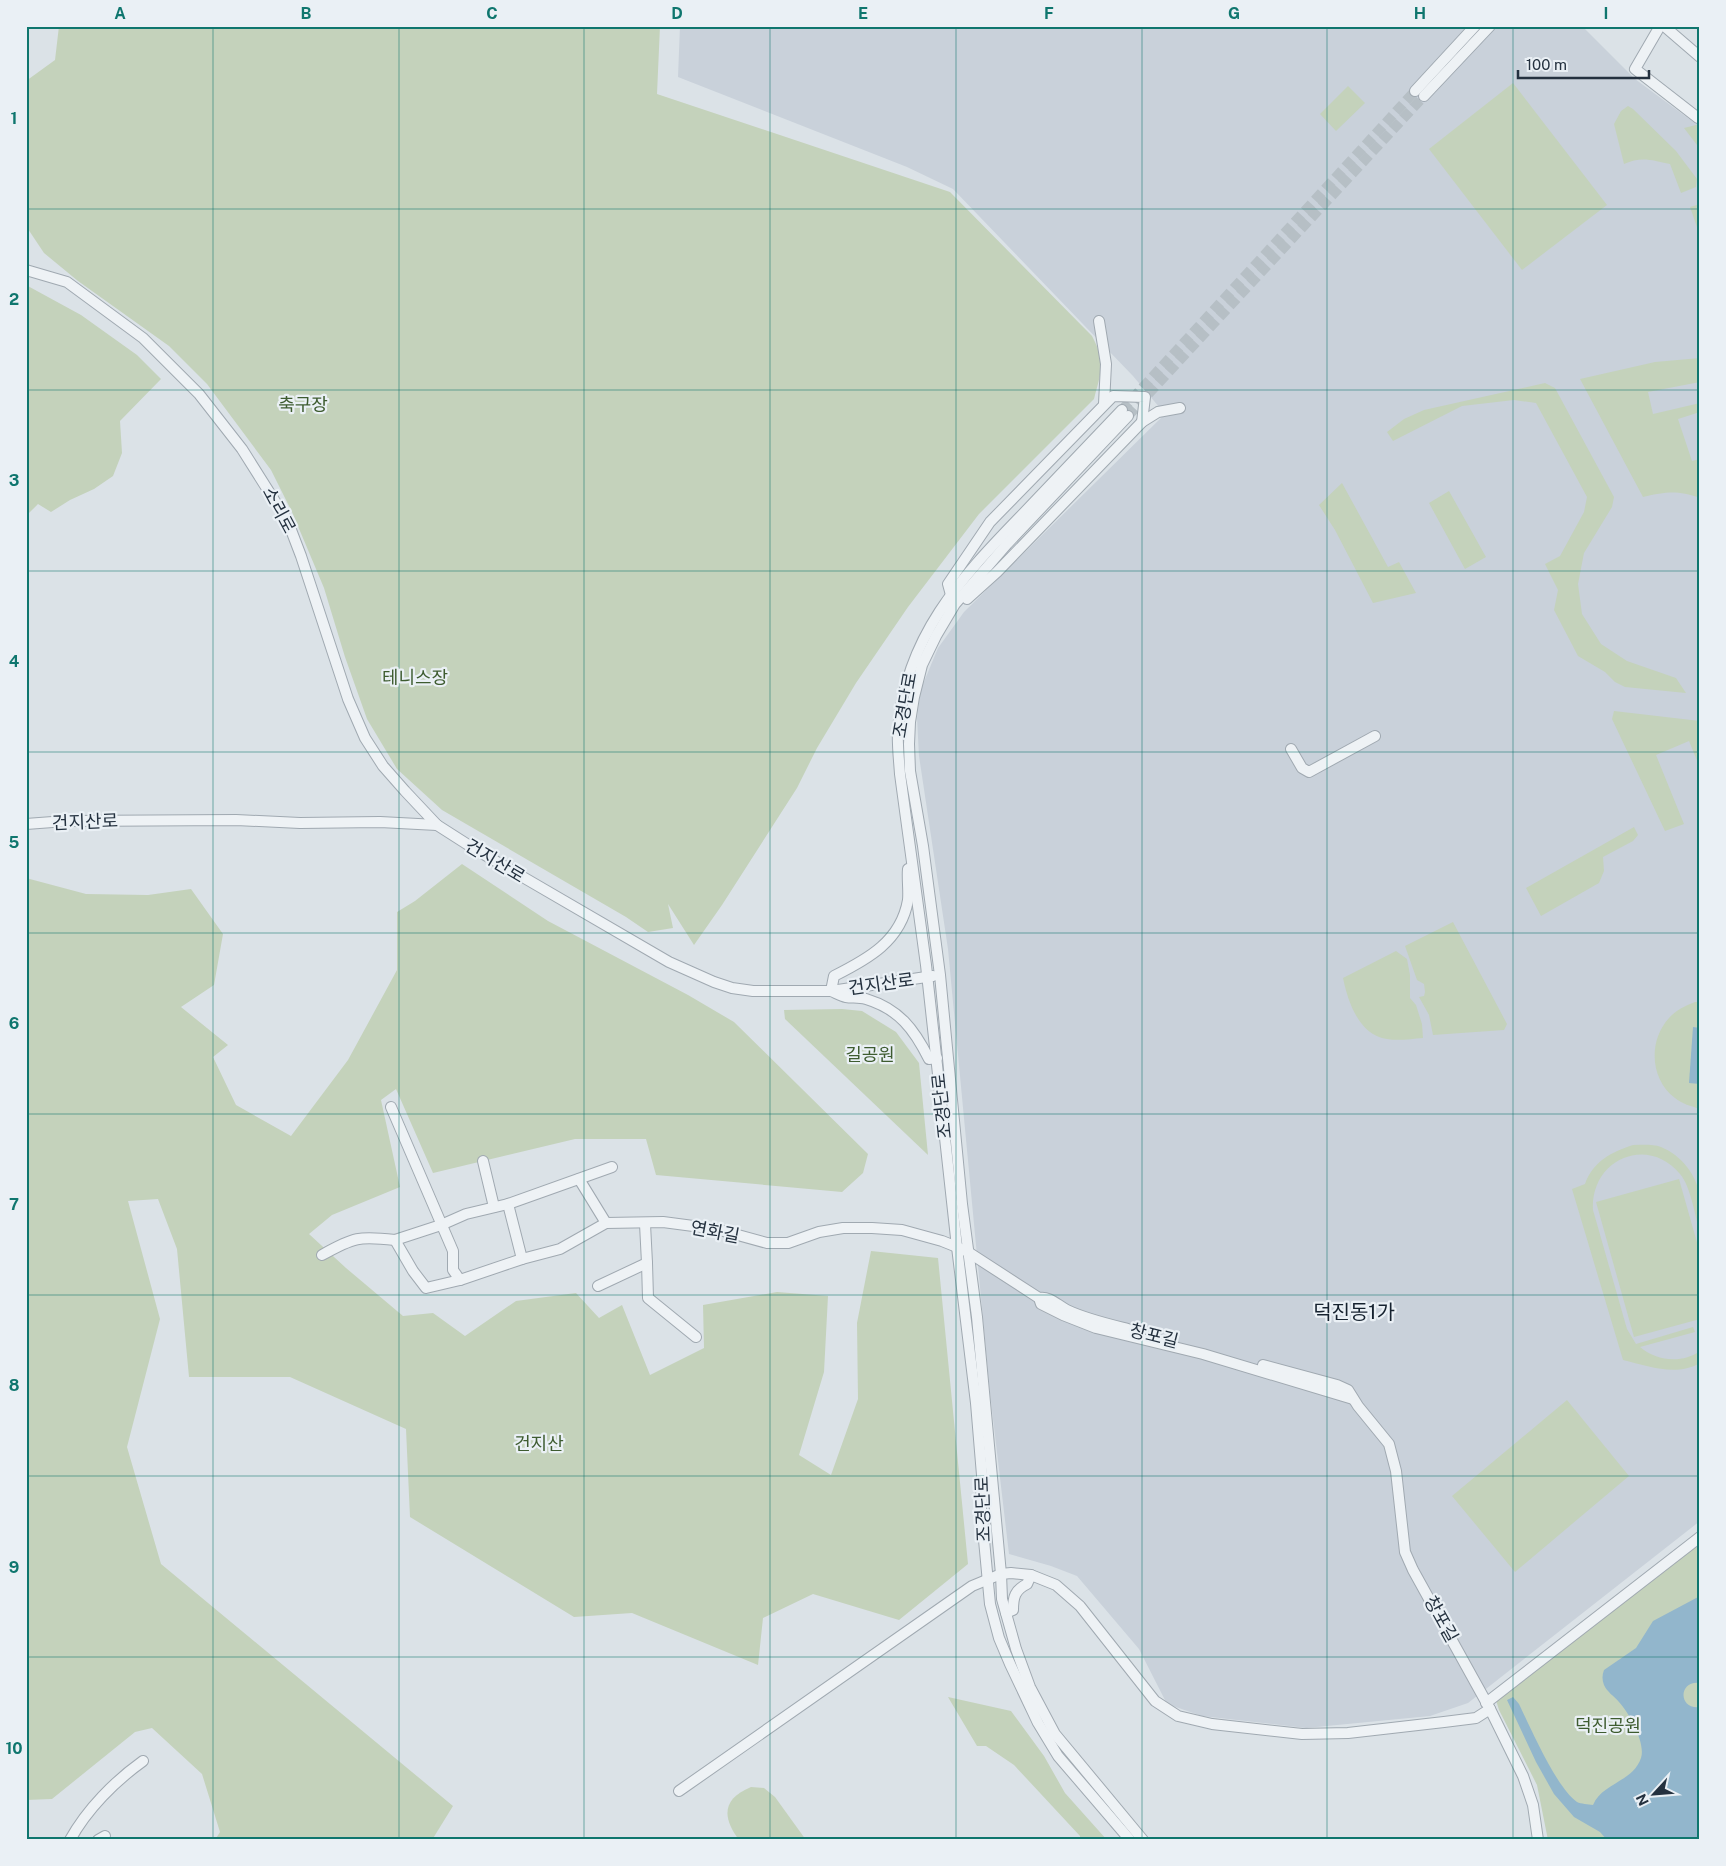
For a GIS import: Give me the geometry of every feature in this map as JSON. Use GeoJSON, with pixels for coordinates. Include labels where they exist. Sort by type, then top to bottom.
{"type":"FeatureCollection","features":[{"type":"Feature","properties":{"kind":"street"},"geometry":{"type":"LineString","coordinates":[[1475,26],[1420,93],[1490,26]]}},
{"type":"Feature","properties":{"kind":"street"},"geometry":{"type":"LineString","coordinates":[[1700,57],[1662,26],[1635,69],[1698,118],[1700,117]]}},
{"type":"Feature","properties":{"kind":"street","name":"소리로"},"geometry":{"type":"LineString","coordinates":[[26,270],[67,282],[143,338],[199,394],[242,450],[288,522],[348,699],[365,738],[383,766],[437,825]]}},
{"type":"Feature","properties":{"kind":"street"},"geometry":{"type":"LineString","coordinates":[[1099,321],[1106,364],[1104,404]]}},
{"type":"Feature","properties":{"kind":"street"},"geometry":{"type":"LineString","coordinates":[[1142,422],[1145,397],[1113,396],[1104,404],[990,522],[948,584],[953,599],[961,604],[997,572],[1142,422],[1158,412],[1180,408]]}},
{"type":"Feature","properties":{"kind":"street","name":"조경단로"},"geometry":{"type":"LineString","coordinates":[[1125,413],[1007,544],[953,599],[925,635],[913,663],[903,699],[898,729],[898,748],[928,977],[976,1403],[982,1475],[981,1508],[990,1604],[999,1638],[1038,1723],[1058,1756],[1130,1840]]}},
{"type":"Feature","properties":{"kind":"street","name":"조경단로"},"geometry":{"type":"LineString","coordinates":[[953,599],[922,665],[914,696],[909,744],[910,771],[923,846],[940,975],[968,1252],[977,1317],[1002,1599],[1016,1649],[1030,1687],[1055,1734],[1143,1840]]}},
{"type":"Feature","properties":{"kind":"street"},"geometry":{"type":"LineString","coordinates":[[1291,749],[1302,768],[1309,772],[1375,736]]}},
{"type":"Feature","properties":{"kind":"street","name":"건지산로"},"geometry":{"type":"LineString","coordinates":[[26,824],[66,821],[227,820],[300,823],[380,822],[437,825],[472,848],[627,938],[696,975],[732,988],[753,991],[831,991],[940,975]]}},
{"type":"Feature","properties":{"kind":"street"},"geometry":{"type":"LineString","coordinates":[[910,848],[908,900],[903,917],[887,943],[858,964],[834,976],[831,991],[844,997],[864,998],[884,1006],[909,1024],[919,1038],[929,1059],[937,1058]]}},
{"type":"Feature","properties":{"kind":"street"},"geometry":{"type":"LineString","coordinates":[[391,1107],[453,1251],[452,1270],[460,1280]]}},
{"type":"Feature","properties":{"kind":"street"},"geometry":{"type":"LineString","coordinates":[[483,1161],[494,1207]]}},
{"type":"Feature","properties":{"kind":"street"},"geometry":{"type":"LineString","coordinates":[[322,1255],[347,1240],[367,1237],[395,1240],[441,1225],[466,1214],[508,1204],[612,1168]]}},
{"type":"Feature","properties":{"kind":"street"},"geometry":{"type":"LineString","coordinates":[[579,1179],[606,1224]]}},
{"type":"Feature","properties":{"kind":"street"},"geometry":{"type":"LineString","coordinates":[[508,1204],[522,1259]]}},
{"type":"Feature","properties":{"kind":"street","name":"연화길"},"geometry":{"type":"LineString","coordinates":[[395,1240],[412,1271],[426,1288],[460,1280],[522,1259],[560,1249],[606,1224],[663,1222],[716,1229],[767,1243],[788,1243],[819,1232],[843,1228],[902,1230],[942,1241],[968,1252]]}},
{"type":"Feature","properties":{"kind":"street"},"geometry":{"type":"LineString","coordinates":[[645,1224],[648,1298],[696,1337]]}},
{"type":"Feature","properties":{"kind":"street","name":"창포길"},"geometry":{"type":"LineString","coordinates":[[968,1252],[1039,1298],[1046,1297],[1067,1310],[1101,1322],[1337,1385],[1348,1390],[1389,1444],[1396,1471],[1405,1552],[1488,1706],[1529,1789],[1538,1840]]}},
{"type":"Feature","properties":{"kind":"street"},"geometry":{"type":"LineString","coordinates":[[598,1286],[647,1263]]}},
{"type":"Feature","properties":{"kind":"street"},"geometry":{"type":"LineString","coordinates":[[679,1791],[972,1586],[1001,1574],[1031,1575],[1056,1585],[1080,1606],[1155,1701],[1178,1716],[1212,1724],[1302,1734],[1348,1733],[1476,1718],[1488,1706],[1700,1537]]}},
{"type":"Feature","properties":{"kind":"street"},"geometry":{"type":"LineString","coordinates":[[1006,1612],[1013,1610],[1013,1600],[1018,1589],[1027,1584],[1031,1575]]}},
{"type":"Feature","properties":{"kind":"street"},"geometry":{"type":"LineString","coordinates":[[70,1840],[76,1829],[103,1798],[127,1773],[143,1761]]}},
{"type":"Feature","properties":{"kind":"shaded area"},"geometry":{"type":"Polygon","coordinates":[[[680,26],[1582,26],[1635,79],[1696,124],[1700,123],[1700,1521],[1468,1703],[1430,1716],[1306,1728],[1202,1716],[1167,1704],[1139,1649],[1077,1576],[1051,1566],[1009,1554],[990,1393],[948,949],[919,756],[917,718],[921,689],[938,648],[964,612],[1165,414],[1133,376],[953,189],[907,167],[678,77],[680,26]]]}},
{"type":"Feature","properties":{"kind":"green space"},"geometry":{"type":"Polygon","coordinates":[[[59,26],[660,26],[657,94],[950,192],[1092,336],[1101,360],[1099,381],[1094,399],[979,514],[908,607],[856,683],[817,748],[797,788],[694,945],[668,904],[673,928],[648,932],[626,917],[442,810],[397,769],[367,719],[345,657],[324,588],[292,512],[271,470],[207,384],[169,346],[78,281],[44,253],[26,226],[26,81],[55,60],[59,26]]]}},
{"type":"Feature","properties":{"kind":"green space"},"geometry":{"type":"Polygon","coordinates":[[[1513,83],[1607,205],[1522,270],[1429,149],[1513,83]]]}},
{"type":"Feature","properties":{"kind":"green space"},"geometry":{"type":"Polygon","coordinates":[[[1348,86],[1365,103],[1336,131],[1320,114],[1348,86]]]}},
{"type":"Feature","properties":{"kind":"green space"},"geometry":{"type":"Polygon","coordinates":[[[1628,106],[1676,151],[1697,179],[1696,187],[1681,193],[1670,164],[1641,159],[1624,164],[1614,124],[1621,111],[1628,106]]]}},
{"type":"Feature","properties":{"kind":"green space"},"geometry":{"type":"Polygon","coordinates":[[[1700,124],[1700,149],[1684,128],[1700,124]]]}},
{"type":"Feature","properties":{"kind":"green space"},"geometry":{"type":"Polygon","coordinates":[[[1700,204],[1700,236],[1690,207],[1700,204]]]}},
{"type":"Feature","properties":{"kind":"green space"},"geometry":{"type":"Polygon","coordinates":[[[26,285],[81,315],[137,355],[161,379],[120,421],[122,453],[113,476],[94,489],[70,500],[51,512],[38,504],[26,516],[26,285]]]}},
{"type":"Feature","properties":{"kind":"green space"},"geometry":{"type":"Polygon","coordinates":[[[1700,358],[1700,382],[1648,392],[1653,414],[1700,403],[1700,412],[1678,419],[1692,461],[1700,459],[1700,498],[1671,493],[1643,497],[1580,379],[1655,362],[1700,358]]]}},
{"type":"Feature","properties":{"kind":"green space"},"geometry":{"type":"Polygon","coordinates":[[[1545,383],[1555,388],[1614,497],[1612,507],[1584,553],[1578,584],[1582,614],[1601,644],[1627,661],[1676,678],[1686,693],[1625,687],[1615,682],[1605,672],[1578,656],[1554,610],[1558,590],[1545,564],[1560,556],[1584,512],[1587,497],[1536,403],[1514,400],[1462,406],[1393,441],[1387,432],[1404,419],[1424,410],[1545,383]]]}},
{"type":"Feature","properties":{"kind":"green space"},"geometry":{"type":"Polygon","coordinates":[[[1342,483],[1388,567],[1399,562],[1416,593],[1373,603],[1335,530],[1319,505],[1342,483]]]}},
{"type":"Feature","properties":{"kind":"green space"},"geometry":{"type":"Polygon","coordinates":[[[1449,491],[1486,557],[1465,569],[1429,503],[1449,491]]]}},
{"type":"Feature","properties":{"kind":"green space"},"geometry":{"type":"Polygon","coordinates":[[[1614,711],[1700,721],[1700,768],[1689,741],[1656,755],[1684,824],[1665,831],[1612,719],[1614,711]]]}},
{"type":"Feature","properties":{"kind":"green space"},"geometry":{"type":"Polygon","coordinates":[[[1634,827],[1638,835],[1633,841],[1603,857],[1604,871],[1599,883],[1541,916],[1526,888],[1634,827]]]}},
{"type":"Feature","properties":{"kind":"green space","name":"건지산"},"geometry":{"type":"Polygon","coordinates":[[[462,864],[548,921],[688,995],[734,1022],[868,1154],[863,1173],[842,1192],[656,1175],[646,1139],[575,1139],[433,1173],[396,1089],[381,1100],[400,1187],[332,1215],[309,1234],[403,1316],[433,1313],[465,1336],[516,1301],[576,1293],[599,1318],[622,1305],[650,1375],[704,1348],[703,1305],[777,1292],[828,1296],[824,1372],[799,1455],[831,1475],[858,1399],[857,1323],[871,1251],[938,1258],[968,1564],[899,1620],[813,1594],[763,1618],[758,1665],[632,1613],[574,1617],[410,1517],[406,1429],[290,1377],[189,1377],[177,1249],[158,1199],[128,1201],[160,1319],[127,1447],[161,1564],[453,1806],[432,1840],[215,1840],[220,1832],[202,1774],[152,1728],[135,1732],[52,1799],[26,1800],[26,878],[86,894],[148,895],[191,889],[223,934],[214,985],[181,1007],[228,1045],[213,1057],[236,1105],[291,1136],[348,1060],[397,970],[397,912],[415,901],[462,864]]]}},
{"type":"Feature","properties":{"kind":"green space"},"geometry":{"type":"Polygon","coordinates":[[[1453,922],[1507,1024],[1504,1030],[1433,1035],[1429,1015],[1419,997],[1424,996],[1424,984],[1417,980],[1405,946],[1453,922]]]}},
{"type":"Feature","properties":{"kind":"green space"},"geometry":{"type":"Polygon","coordinates":[[[1396,951],[1407,959],[1410,975],[1410,998],[1416,1005],[1422,1024],[1423,1038],[1396,1040],[1377,1036],[1369,1031],[1356,1016],[1348,997],[1343,978],[1396,951]]]}},
{"type":"Feature","properties":{"kind":"green space"},"geometry":{"type":"Polygon","coordinates":[[[1695,1002],[1700,1002],[1700,1109],[1681,1102],[1667,1090],[1661,1081],[1655,1060],[1655,1048],[1662,1027],[1675,1013],[1695,1002]]]}},
{"type":"Feature","properties":{"kind":"green space","name":"길공원"},"geometry":{"type":"Polygon","coordinates":[[[842,1009],[862,1011],[896,1032],[919,1063],[928,1155],[785,1019],[784,1010],[842,1009]]]}},
{"type":"Feature","properties":{"kind":"green space"},"geometry":{"type":"Polygon","coordinates":[[[1633,1145],[1661,1147],[1675,1155],[1687,1167],[1692,1174],[1700,1197],[1700,1233],[1690,1194],[1684,1180],[1667,1162],[1652,1156],[1637,1155],[1623,1158],[1611,1166],[1601,1178],[1595,1192],[1593,1210],[1627,1329],[1636,1344],[1693,1327],[1695,1332],[1640,1347],[1646,1352],[1669,1359],[1685,1358],[1700,1351],[1700,1363],[1691,1367],[1672,1370],[1662,1369],[1623,1360],[1572,1189],[1585,1184],[1593,1169],[1604,1158],[1633,1145]]]}},
{"type":"Feature","properties":{"kind":"green space"},"geometry":{"type":"Polygon","coordinates":[[[1679,1179],[1700,1253],[1700,1319],[1634,1337],[1596,1202],[1679,1179]]]}},
{"type":"Feature","properties":{"kind":"green space"},"geometry":{"type":"Polygon","coordinates":[[[1567,1400],[1629,1476],[1515,1572],[1452,1496],[1567,1400]]]}},
{"type":"Feature","properties":{"kind":"green space","name":"덕진공원"},"geometry":{"type":"Polygon","coordinates":[[[1700,1540],[1700,1840],[1548,1840],[1537,1785],[1499,1710],[1496,1700],[1700,1540]]]}},
{"type":"Feature","properties":{"kind":"green space"},"geometry":{"type":"Polygon","coordinates":[[[948,1697],[1011,1711],[1044,1756],[1065,1793],[1107,1840],[1080,1840],[1080,1836],[1014,1765],[986,1746],[977,1746],[948,1697]]]}},
{"type":"Feature","properties":{"kind":"green space"},"geometry":{"type":"Polygon","coordinates":[[[751,1787],[764,1788],[775,1797],[806,1840],[739,1840],[730,1824],[728,1809],[734,1797],[751,1787]]]}},
{"type":"Feature","properties":{"kind":"water"},"geometry":{"type":"Polygon","coordinates":[[[1693,1027],[1700,1028],[1700,1084],[1689,1083],[1693,1027]]]}},
{"type":"Feature","properties":{"kind":"water"},"geometry":{"type":"Polygon","coordinates":[[[1700,1596],[1700,1683],[1693,1683],[1688,1686],[1684,1695],[1688,1704],[1693,1707],[1700,1707],[1700,1840],[1607,1840],[1600,1832],[1574,1817],[1554,1794],[1536,1762],[1507,1700],[1513,1697],[1519,1704],[1545,1757],[1569,1795],[1577,1802],[1593,1805],[1603,1792],[1625,1778],[1637,1766],[1642,1752],[1639,1737],[1632,1721],[1604,1685],[1602,1678],[1604,1670],[1636,1648],[1653,1621],[1700,1596]]]}},
{"type":"Feature","properties":{"kind":"tunnel"},"geometry":{"type":"LineString","coordinates":[[1122,410],[1415,91]]}},
{"type":"Feature","properties":{"kind":"tunnel"},"geometry":{"type":"LineString","coordinates":[[1128,416],[1424,96]]}},
{"type":"Feature","properties":{"kind":"district","name":"덕진동1가"},"geometry":{"type":"Point","coordinates":[1354,1312]}},
{"type":"Feature","properties":{"kind":"park label","name":"축구장"},"geometry":{"type":"Point","coordinates":[303,405]}},
{"type":"Feature","properties":{"kind":"park label","name":"테니스장"},"geometry":{"type":"Point","coordinates":[415,678]}}]}
